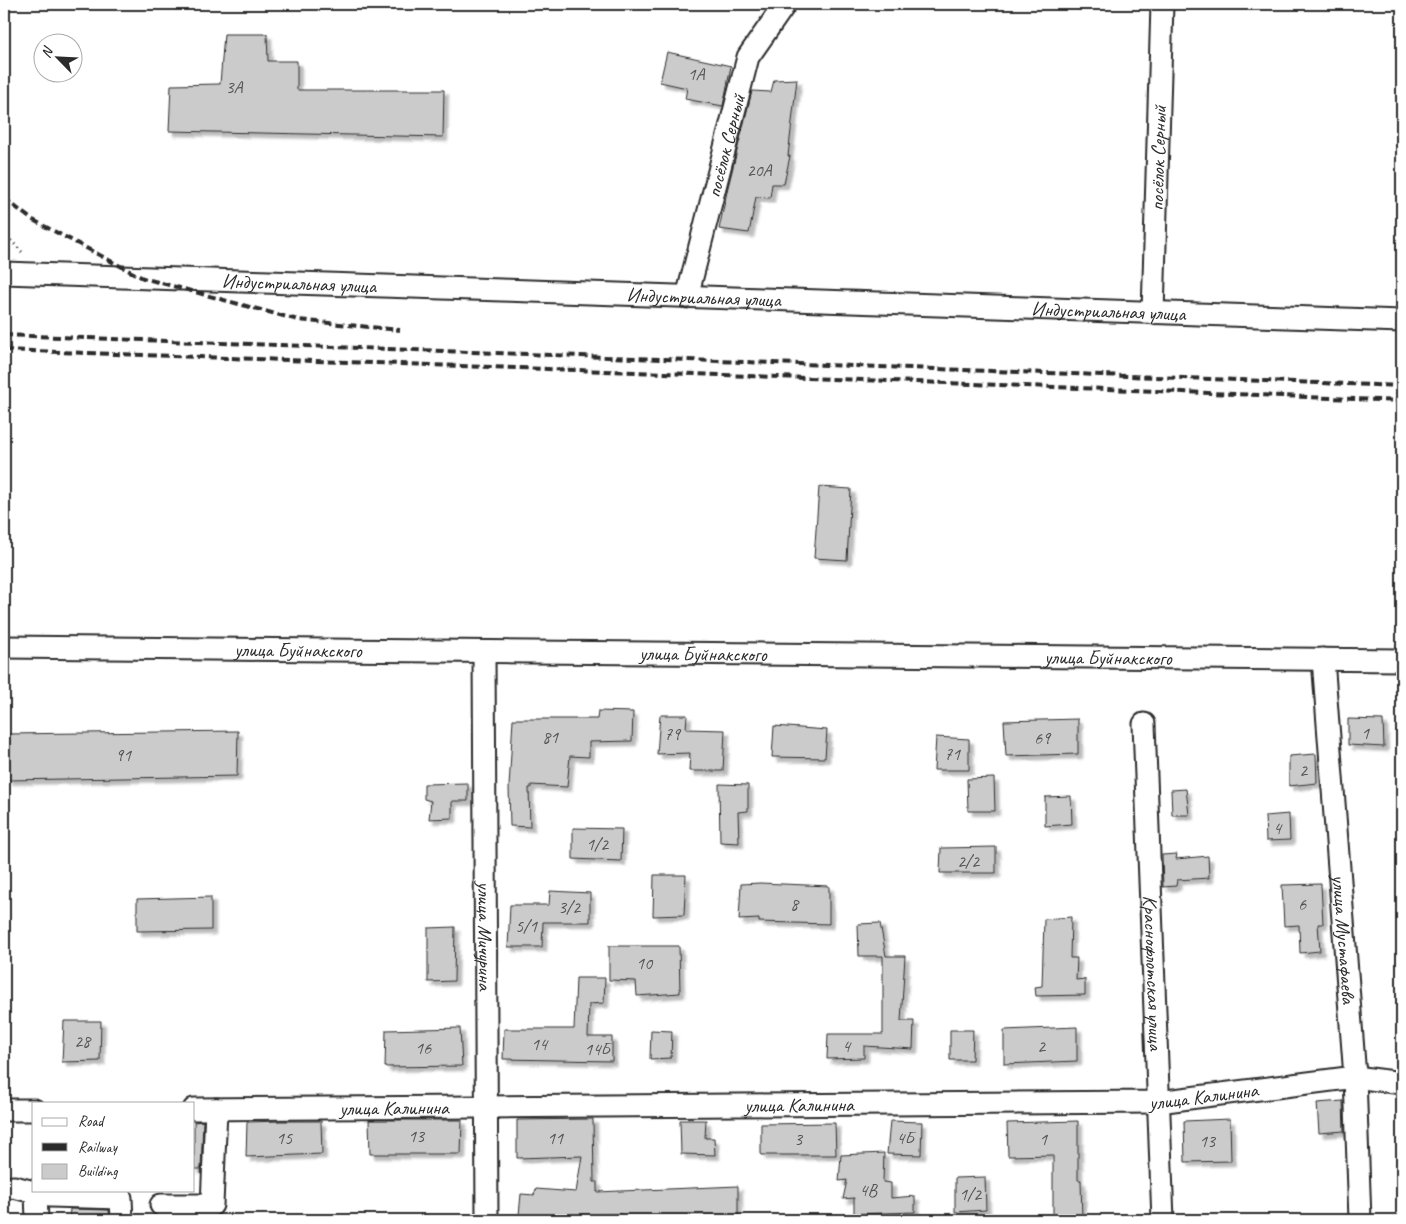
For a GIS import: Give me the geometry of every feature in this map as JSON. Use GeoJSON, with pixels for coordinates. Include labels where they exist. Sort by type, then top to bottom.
{"type":"FeatureCollection","features":[{"type":"Feature","properties":{"kind":"street","name":"посёлок Серный"},"geometry":{"type":"LineString","coordinates":[[687,297],[748,56],[785,4]]}},
{"type":"Feature","properties":{"kind":"street","name":"посёлок Серный"},"geometry":{"type":"LineString","coordinates":[[1153,313],[1162,4]]}},
{"type":"Feature","properties":{"kind":"street","name":"Индустриальная улица"},"geometry":{"type":"LineString","coordinates":[[4,273],[1402,321]]}},
{"type":"Feature","properties":{"kind":"street","name":"улица Буйнакского"},"geometry":{"type":"LineString","coordinates":[[4,647],[1402,660]]}},
{"type":"Feature","properties":{"kind":"street","name":"улица Мичурина"},"geometry":{"type":"LineString","coordinates":[[484,652],[487,1220]]}},
{"type":"Feature","properties":{"kind":"street","name":"улица Мустафаева"},"geometry":{"type":"LineString","coordinates":[[1323,659],[1354,1077],[1360,1220]]}},
{"type":"Feature","properties":{"kind":"street","name":"Краснофлотская улица"},"geometry":{"type":"LineString","coordinates":[[1144,724],[1163,1220]]}},
{"type":"Feature","properties":{"kind":"street","name":"улица Калинина"},"geometry":{"type":"LineString","coordinates":[[195,1109],[1158,1102],[1354,1077],[1402,1083]]}},
{"type":"Feature","properties":{"kind":"street"},"geometry":{"type":"LineString","coordinates":[[161,1205],[212,1204],[216,1109]]}},
{"type":"Feature","properties":{"kind":"street"},"geometry":{"type":"LineString","coordinates":[[4,1110],[32,1110]]}},
{"type":"Feature","properties":{"kind":"street"},"geometry":{"type":"LineString","coordinates":[[4,1188],[14,1187],[32,1191]]}},
{"type":"Feature","properties":{"kind":"street"},"geometry":{"type":"LineString","coordinates":[[37,1220],[36,1192],[50,1196],[121,1198],[122,1220]]}},
{"type":"Feature","properties":{"kind":"building"},"geometry":{"type":"Polygon","coordinates":[[[224,34],[267,34],[268,61],[297,61],[297,90],[444,90],[443,137],[169,131],[171,85],[220,84],[224,34]]]}},
{"type":"Feature","properties":{"kind":"building"},"geometry":{"type":"Polygon","coordinates":[[[667,52],[731,66],[723,106],[685,99],[687,88],[660,82],[667,52]]]}},
{"type":"Feature","properties":{"kind":"building"},"geometry":{"type":"Polygon","coordinates":[[[797,79],[788,156],[790,156],[784,184],[772,184],[770,198],[756,197],[749,233],[719,229],[752,91],[771,92],[774,80],[797,79]]]}},
{"type":"Feature","properties":{"kind":"building"},"geometry":{"type":"Polygon","coordinates":[[[819,487],[851,489],[847,560],[814,558],[819,487]]]}},
{"type":"Feature","properties":{"kind":"building"},"geometry":{"type":"Polygon","coordinates":[[[598,711],[633,712],[632,741],[589,742],[589,757],[570,756],[567,787],[531,785],[531,788],[529,788],[530,827],[510,826],[509,787],[513,719],[597,719],[598,711]]]}},
{"type":"Feature","properties":{"kind":"building"},"geometry":{"type":"Polygon","coordinates":[[[660,715],[687,715],[686,729],[725,730],[723,771],[689,771],[690,753],[657,754],[660,715]]]}},
{"type":"Feature","properties":{"kind":"building"},"geometry":{"type":"Polygon","coordinates":[[[1078,719],[1078,754],[1006,756],[1004,721],[1078,719]]]}},
{"type":"Feature","properties":{"kind":"building"},"geometry":{"type":"Polygon","coordinates":[[[1348,719],[1383,720],[1384,747],[1348,745],[1348,719]]]}},
{"type":"Feature","properties":{"kind":"building"},"geometry":{"type":"Polygon","coordinates":[[[774,726],[827,730],[825,758],[772,757],[774,726]]]}},
{"type":"Feature","properties":{"kind":"building"},"geometry":{"type":"Polygon","coordinates":[[[238,731],[237,776],[8,780],[7,734],[238,731]]]}},
{"type":"Feature","properties":{"kind":"building"},"geometry":{"type":"Polygon","coordinates":[[[936,737],[969,739],[969,770],[934,770],[936,737]]]}},
{"type":"Feature","properties":{"kind":"building"},"geometry":{"type":"Polygon","coordinates":[[[1316,754],[1317,783],[1289,786],[1289,756],[1316,754]]]}},
{"type":"Feature","properties":{"kind":"building"},"geometry":{"type":"Polygon","coordinates":[[[994,778],[995,811],[968,811],[967,779],[994,778]]]}},
{"type":"Feature","properties":{"kind":"building"},"geometry":{"type":"Polygon","coordinates":[[[468,783],[468,801],[452,801],[452,818],[429,819],[431,801],[424,799],[424,784],[468,783]]]}},
{"type":"Feature","properties":{"kind":"building"},"geometry":{"type":"Polygon","coordinates":[[[719,784],[748,785],[748,811],[738,812],[739,843],[720,842],[719,784]]]}},
{"type":"Feature","properties":{"kind":"building"},"geometry":{"type":"Polygon","coordinates":[[[1186,789],[1189,815],[1172,815],[1171,790],[1186,789]]]}},
{"type":"Feature","properties":{"kind":"building"},"geometry":{"type":"Polygon","coordinates":[[[1071,796],[1072,824],[1045,826],[1045,797],[1071,796]]]}},
{"type":"Feature","properties":{"kind":"building"},"geometry":{"type":"Polygon","coordinates":[[[1289,814],[1290,840],[1266,841],[1265,816],[1289,814]]]}},
{"type":"Feature","properties":{"kind":"building"},"geometry":{"type":"Polygon","coordinates":[[[573,828],[622,829],[621,861],[573,859],[573,828]]]}},
{"type":"Feature","properties":{"kind":"building"},"geometry":{"type":"Polygon","coordinates":[[[996,847],[996,873],[940,873],[941,848],[996,847]]]}},
{"type":"Feature","properties":{"kind":"building"},"geometry":{"type":"Polygon","coordinates":[[[1177,854],[1176,859],[1208,856],[1209,878],[1177,880],[1176,886],[1163,887],[1162,855],[1177,854]]]}},
{"type":"Feature","properties":{"kind":"building"},"geometry":{"type":"Polygon","coordinates":[[[654,875],[686,875],[684,915],[653,916],[654,875]]]}},
{"type":"Feature","properties":{"kind":"building"},"geometry":{"type":"Polygon","coordinates":[[[741,884],[829,886],[829,924],[759,922],[759,919],[739,920],[741,884]]]}},
{"type":"Feature","properties":{"kind":"building"},"geometry":{"type":"Polygon","coordinates":[[[1321,884],[1323,924],[1318,924],[1320,951],[1300,953],[1299,925],[1284,926],[1282,885],[1321,884]]]}},
{"type":"Feature","properties":{"kind":"building"},"geometry":{"type":"Polygon","coordinates":[[[550,891],[590,893],[590,922],[543,922],[542,947],[508,947],[510,905],[549,905],[550,891]]]}},
{"type":"Feature","properties":{"kind":"building"},"geometry":{"type":"Polygon","coordinates":[[[211,897],[211,930],[137,931],[137,899],[211,897]]]}},
{"type":"Feature","properties":{"kind":"building"},"geometry":{"type":"Polygon","coordinates":[[[1071,917],[1070,958],[1077,958],[1076,980],[1085,979],[1085,995],[1036,996],[1035,987],[1042,986],[1044,919],[1071,917]]]}},
{"type":"Feature","properties":{"kind":"building"},"geometry":{"type":"Polygon","coordinates":[[[880,923],[886,956],[905,956],[901,1021],[914,1021],[913,1049],[864,1046],[864,1058],[827,1059],[828,1034],[883,1034],[883,956],[859,956],[858,924],[880,923]]]}},
{"type":"Feature","properties":{"kind":"building"},"geometry":{"type":"Polygon","coordinates":[[[455,927],[454,981],[428,982],[428,928],[455,927]]]}},
{"type":"Feature","properties":{"kind":"building"},"geometry":{"type":"Polygon","coordinates":[[[609,946],[679,946],[680,993],[637,996],[636,981],[609,980],[609,946]]]}},
{"type":"Feature","properties":{"kind":"building"},"geometry":{"type":"Polygon","coordinates":[[[576,978],[605,978],[604,1003],[589,1004],[588,1037],[612,1037],[612,1061],[503,1059],[504,1029],[574,1029],[576,978]]]}},
{"type":"Feature","properties":{"kind":"building"},"geometry":{"type":"Polygon","coordinates":[[[64,1021],[101,1021],[100,1061],[62,1062],[64,1021]]]}},
{"type":"Feature","properties":{"kind":"building"},"geometry":{"type":"Polygon","coordinates":[[[1077,1027],[1077,1061],[1004,1064],[1004,1030],[1077,1027]]]}},
{"type":"Feature","properties":{"kind":"building"},"geometry":{"type":"Polygon","coordinates":[[[460,1028],[462,1066],[385,1067],[386,1030],[460,1028]]]}},
{"type":"Feature","properties":{"kind":"building"},"geometry":{"type":"Polygon","coordinates":[[[651,1030],[672,1031],[671,1058],[650,1059],[651,1030]]]}},
{"type":"Feature","properties":{"kind":"building"},"geometry":{"type":"Polygon","coordinates":[[[950,1030],[973,1030],[972,1060],[950,1060],[950,1030]]]}},
{"type":"Feature","properties":{"kind":"building"},"geometry":{"type":"Polygon","coordinates":[[[1343,1101],[1344,1131],[1319,1133],[1317,1103],[1343,1101]]]}},
{"type":"Feature","properties":{"kind":"building"},"geometry":{"type":"Polygon","coordinates":[[[593,1119],[594,1182],[597,1182],[597,1192],[738,1186],[738,1220],[621,1220],[621,1214],[519,1215],[521,1194],[534,1195],[536,1189],[576,1192],[582,1156],[517,1158],[517,1120],[593,1119]]]}},
{"type":"Feature","properties":{"kind":"building"},"geometry":{"type":"Polygon","coordinates":[[[1230,1119],[1231,1161],[1185,1162],[1184,1121],[1230,1119]]]}},
{"type":"Feature","properties":{"kind":"building"},"geometry":{"type":"Polygon","coordinates":[[[369,1120],[462,1120],[461,1154],[370,1154],[369,1120]]]}},
{"type":"Feature","properties":{"kind":"building"},"geometry":{"type":"Polygon","coordinates":[[[680,1120],[706,1120],[705,1138],[714,1138],[715,1155],[681,1154],[680,1120]]]}},
{"type":"Feature","properties":{"kind":"building"},"geometry":{"type":"Polygon","coordinates":[[[203,1121],[201,1169],[195,1169],[195,1122],[203,1121]]]}},
{"type":"Feature","properties":{"kind":"building"},"geometry":{"type":"Polygon","coordinates":[[[321,1121],[322,1154],[246,1157],[247,1122],[321,1121]]]}},
{"type":"Feature","properties":{"kind":"building"},"geometry":{"type":"Polygon","coordinates":[[[890,1121],[922,1122],[921,1155],[887,1154],[890,1121]]]}},
{"type":"Feature","properties":{"kind":"building"},"geometry":{"type":"Polygon","coordinates":[[[1078,1121],[1078,1180],[1081,1180],[1082,1220],[1053,1220],[1053,1155],[1008,1156],[1007,1123],[1078,1121]]]}},
{"type":"Feature","properties":{"kind":"building"},"geometry":{"type":"Polygon","coordinates":[[[835,1123],[836,1155],[761,1155],[761,1124],[835,1123]]]}},
{"type":"Feature","properties":{"kind":"building"},"geometry":{"type":"Polygon","coordinates":[[[884,1153],[883,1182],[891,1183],[891,1198],[915,1196],[915,1212],[854,1214],[854,1198],[843,1199],[847,1180],[839,1181],[841,1155],[884,1153]]]}},
{"type":"Feature","properties":{"kind":"building"},"geometry":{"type":"Polygon","coordinates":[[[985,1177],[986,1210],[955,1212],[955,1178],[985,1177]]]}},
{"type":"Feature","properties":{"kind":"building"},"geometry":{"type":"Polygon","coordinates":[[[70,1209],[109,1210],[110,1220],[69,1219],[70,1209]]]}},
{"type":"Feature","properties":{"kind":"railway"},"geometry":{"type":"LineString","coordinates":[[4,198],[31,219],[143,278],[298,320],[400,330]]}},
{"type":"Feature","properties":{"kind":"railway"},"geometry":{"type":"LineString","coordinates":[[4,335],[1402,386]]}},
{"type":"Feature","properties":{"kind":"railway"},"geometry":{"type":"LineString","coordinates":[[4,350],[1402,401]]}}]}
